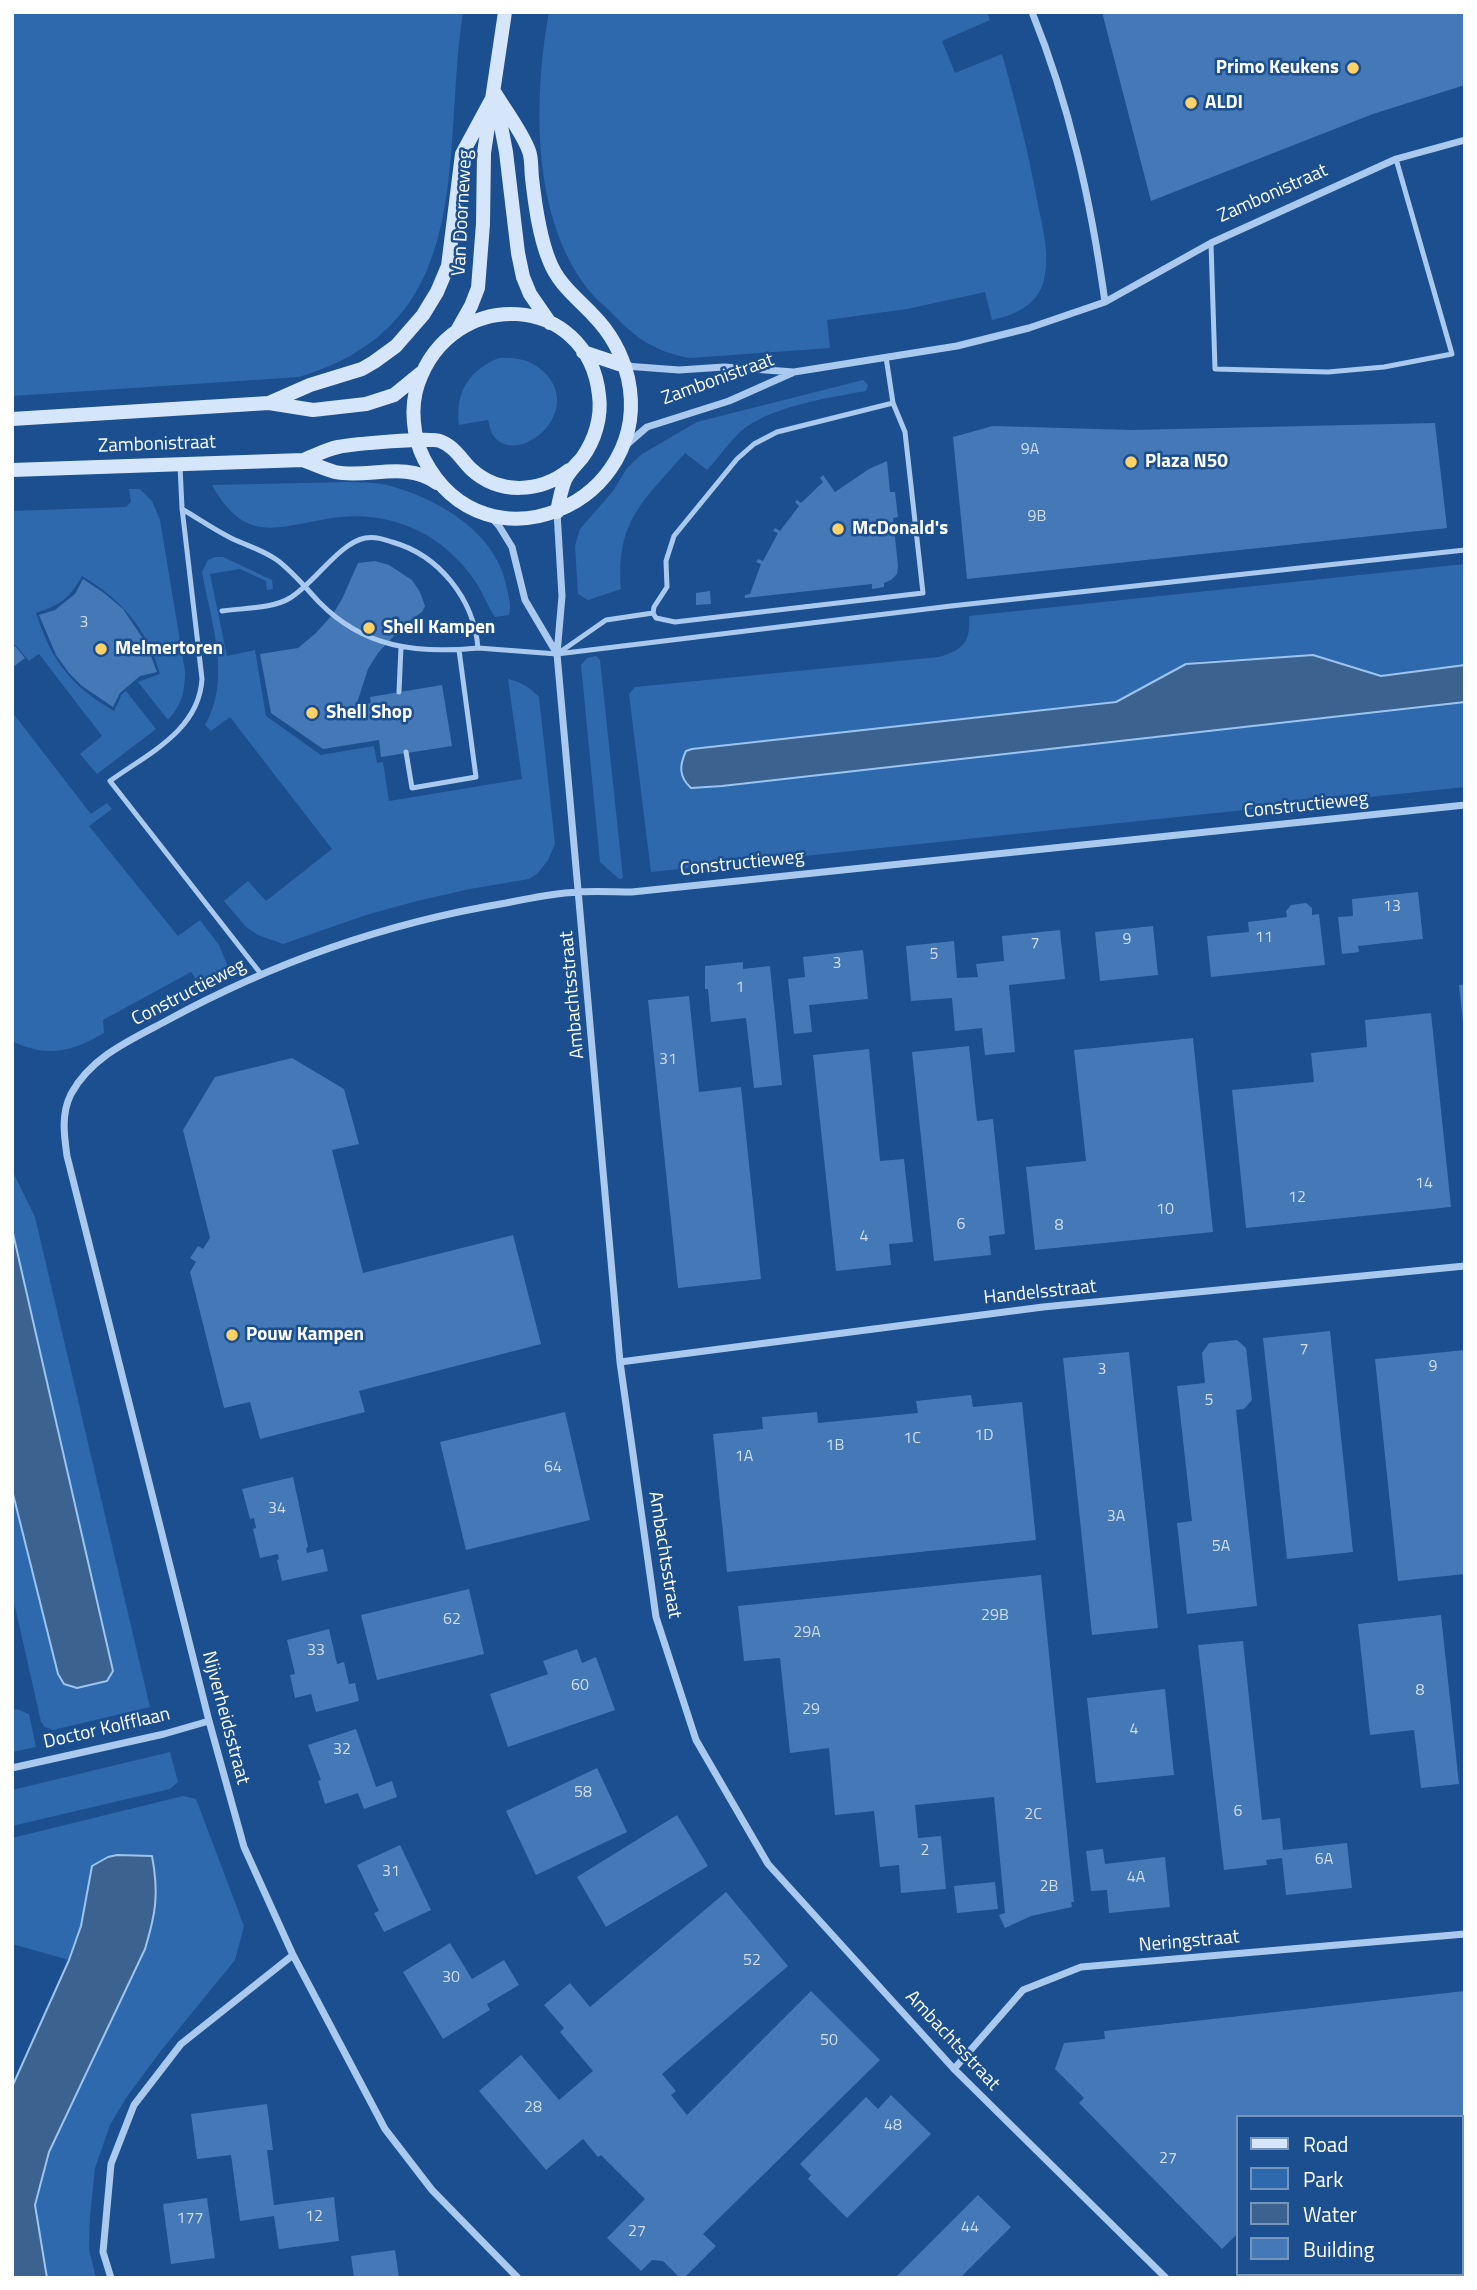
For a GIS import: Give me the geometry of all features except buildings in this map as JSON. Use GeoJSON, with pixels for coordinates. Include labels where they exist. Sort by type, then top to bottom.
{"type":"FeatureCollection","features":[{"type":"Feature","properties":{"kind":"street","name":"Van Doorneweg"},"geometry":{"type":"LineString","coordinates":[[457,331],[478,288],[483,224],[484,153],[505,12]]}},
{"type":"Feature","properties":{"kind":"street"},"geometry":{"type":"LineString","coordinates":[[1032,12],[1066,107],[1083,172],[1096,236],[1105,302]]}},
{"type":"Feature","properties":{"kind":"street","name":"Van Doorneweg"},"geometry":{"type":"LineString","coordinates":[[495,93],[523,277],[530,294],[551,324]]}},
{"type":"Feature","properties":{"kind":"street","name":"Van Doorneweg"},"geometry":{"type":"LineString","coordinates":[[415,326],[437,292],[448,267],[462,154],[495,93]]}},
{"type":"Feature","properties":{"kind":"street"},"geometry":{"type":"LineString","coordinates":[[417,441],[432,439],[446,444],[475,473],[506,487],[539,486],[564,475],[582,458],[593,438],[600,408],[597,381],[583,352],[564,332],[551,324],[526,315],[503,313],[481,318],[457,331],[438,347],[424,370],[415,398],[414,423],[417,441],[428,466],[443,487],[457,499],[490,515],[524,519],[557,512],[591,491],[609,471],[622,449],[631,407],[625,366],[608,332],[560,281],[549,262],[538,214],[529,151],[495,93]]}},
{"type":"Feature","properties":{"kind":"street","name":"Zambonistraat"},"geometry":{"type":"LineString","coordinates":[[625,366],[671,370],[724,367],[794,372],[957,346],[1029,328],[1105,302],[1210,243],[1396,159],[1465,140]]}},
{"type":"Feature","properties":{"kind":"street","name":"Zambonistraat"},"geometry":{"type":"LineString","coordinates":[[269,403],[310,385],[362,369],[386,354],[415,326]]}},
{"type":"Feature","properties":{"kind":"street"},"geometry":{"type":"LineString","coordinates":[[583,352],[625,366]]}},
{"type":"Feature","properties":{"kind":"street","name":"Zambonistraat"},"geometry":{"type":"LineString","coordinates":[[12,419],[269,403],[313,410],[366,404],[394,396],[424,370]]}},
{"type":"Feature","properties":{"kind":"street","name":"Zambonistraat"},"geometry":{"type":"LineString","coordinates":[[622,449],[647,427],[729,401],[794,372]]}},
{"type":"Feature","properties":{"kind":"street","name":"Zambonistraat"},"geometry":{"type":"LineString","coordinates":[[12,470],[303,460],[337,447],[417,441]]}},
{"type":"Feature","properties":{"kind":"street","name":"Zambonistraat"},"geometry":{"type":"LineString","coordinates":[[303,460],[336,472],[412,473],[432,479],[443,487]]}},
{"type":"Feature","properties":{"kind":"street"},"geometry":{"type":"LineString","coordinates":[[557,512],[562,488],[573,467]]}},
{"type":"Feature","properties":{"kind":"street","name":"Ambachtsstraat"},"geometry":{"type":"LineString","coordinates":[[557,512],[562,596],[557,654],[620,1362],[656,1617],[696,1741],[768,1864],[954,2069],[1167,2278]]}},
{"type":"Feature","properties":{"kind":"street","name":"Ambachtsstraat"},"geometry":{"type":"LineString","coordinates":[[490,515],[506,536],[518,566],[525,600],[557,654]]}},
{"type":"Feature","properties":{"kind":"street","name":"Constructieweg"},"geometry":{"type":"LineString","coordinates":[[70,1096],[80,1080],[103,1056],[214,995],[261,974],[346,943],[422,920],[474,908],[580,892],[632,892],[1465,805]]}},
{"type":"Feature","properties":{"kind":"street","name":"Nijverheidsstraat"},"geometry":{"type":"LineString","coordinates":[[70,1096],[64,1114],[67,1156],[209,1721],[244,1847],[293,1955],[385,2129],[432,2190],[518,2278]]}},
{"type":"Feature","properties":{"kind":"street","name":"Handelsstraat"},"geometry":{"type":"LineString","coordinates":[[620,1362],[1042,1307],[1465,1266]]}},
{"type":"Feature","properties":{"kind":"street","name":"Doctor Kolfflaan"},"geometry":{"type":"LineString","coordinates":[[12,1768],[164,1734],[209,1721]]}},
{"type":"Feature","properties":{"kind":"street","name":"Neringstraat"},"geometry":{"type":"LineString","coordinates":[[954,2069],[1023,1990],[1081,1967],[1465,1934]]}},
{"type":"Feature","properties":{"kind":"street"},"geometry":{"type":"LineString","coordinates":[[111,2278],[103,2252],[111,2164],[134,2105],[181,2044],[293,1955]]}},
{"type":"Feature","properties":{"kind":"lane"},"geometry":{"type":"LineString","coordinates":[[1210,243],[1215,369],[1328,372],[1384,367],[1452,354],[1396,159]]}},
{"type":"Feature","properties":{"kind":"lane"},"geometry":{"type":"LineString","coordinates":[[886,357],[893,403],[905,432],[923,593],[675,622],[656,618],[654,607],[667,587],[666,561],[674,536],[737,460],[754,444],[777,432],[893,403]]}},
{"type":"Feature","properties":{"kind":"lane"},"geometry":{"type":"LineString","coordinates":[[180,463],[182,508],[202,680],[198,704],[184,727],[110,782],[261,974]]}},
{"type":"Feature","properties":{"kind":"lane"},"geometry":{"type":"LineString","coordinates":[[182,508],[233,539],[274,558],[339,619],[380,642],[442,652],[478,648],[557,654],[951,606],[1465,550]]}},
{"type":"Feature","properties":{"kind":"lane"},"geometry":{"type":"LineString","coordinates":[[222,611],[282,602],[305,586],[347,547],[364,538],[378,538],[399,544],[426,558],[450,579],[471,615],[478,648]]}},
{"type":"Feature","properties":{"kind":"lane"},"geometry":{"type":"LineString","coordinates":[[557,654],[606,620],[653,613]]}},
{"type":"Feature","properties":{"kind":"lane"},"geometry":{"type":"LineString","coordinates":[[399,692],[401,647]]}},
{"type":"Feature","properties":{"kind":"lane"},"geometry":{"type":"LineString","coordinates":[[406,752],[412,788],[476,777],[459,650]]}},
{"type":"Feature","properties":{"kind":"green space"},"geometry":{"type":"Polygon","coordinates":[[[12,12],[463,12],[449,178],[440,229],[424,277],[397,318],[357,352],[299,377],[12,396],[12,12]]]}},
{"type":"Feature","properties":{"kind":"green space"},"geometry":{"type":"Polygon","coordinates":[[[549,12],[987,12],[990,20],[942,41],[955,73],[1002,54],[1044,233],[1044,280],[1037,296],[1024,308],[992,320],[985,292],[907,309],[827,320],[830,348],[690,358],[666,352],[645,342],[593,295],[573,266],[558,233],[542,160],[540,121],[540,83],[549,12]]]}},
{"type":"Feature","properties":{"kind":"green space"},"geometry":{"type":"Polygon","coordinates":[[[499,358],[529,362],[544,372],[555,388],[557,404],[552,419],[543,432],[530,441],[517,445],[504,444],[493,435],[488,420],[459,425],[459,402],[466,384],[480,369],[499,358]]]}},
{"type":"Feature","properties":{"kind":"green space"},"geometry":{"type":"Polygon","coordinates":[[[863,380],[868,385],[866,391],[800,404],[752,423],[740,432],[707,470],[685,453],[635,514],[623,546],[621,589],[588,600],[578,594],[575,546],[580,529],[613,491],[627,468],[642,454],[697,422],[863,380]]]}},
{"type":"Feature","properties":{"kind":"green space"},"geometry":{"type":"Polygon","coordinates":[[[349,482],[382,484],[425,498],[476,532],[499,565],[506,584],[509,615],[495,617],[477,584],[461,564],[442,546],[418,531],[397,523],[364,517],[341,517],[284,527],[253,525],[239,518],[212,485],[349,482]]]}},
{"type":"Feature","properties":{"kind":"green space"},"geometry":{"type":"Polygon","coordinates":[[[129,489],[140,489],[152,501],[160,520],[185,671],[182,697],[177,709],[168,720],[138,682],[160,674],[155,658],[131,617],[96,585],[82,576],[63,600],[36,613],[48,645],[74,681],[114,711],[126,691],[156,729],[97,774],[80,754],[102,736],[39,654],[29,661],[12,641],[12,511],[126,507],[131,502],[129,489]]]}},
{"type":"Feature","properties":{"kind":"green space"},"geometry":{"type":"Polygon","coordinates":[[[223,557],[272,580],[273,589],[267,590],[266,581],[240,569],[210,574],[227,656],[255,650],[266,716],[321,755],[374,746],[377,763],[383,762],[389,801],[522,779],[508,679],[525,685],[536,693],[539,697],[555,844],[538,873],[529,879],[470,889],[366,915],[283,944],[258,935],[246,927],[224,901],[248,881],[266,901],[332,849],[230,717],[211,731],[205,725],[213,707],[218,670],[214,630],[202,572],[208,560],[223,557]]]}},
{"type":"Feature","properties":{"kind":"green space"},"geometry":{"type":"Polygon","coordinates":[[[1465,564],[1465,665],[1381,676],[1313,655],[1204,661],[1185,664],[1116,702],[738,744],[681,761],[681,769],[691,788],[722,786],[1465,702],[1465,787],[651,872],[629,694],[635,687],[939,657],[964,644],[969,632],[969,616],[1465,564]]]}},
{"type":"Feature","properties":{"kind":"green space"},"geometry":{"type":"Polygon","coordinates":[[[596,656],[600,660],[623,878],[619,879],[600,862],[581,665],[587,658],[596,656]]]}},
{"type":"Feature","properties":{"kind":"green space"},"geometry":{"type":"Polygon","coordinates":[[[12,712],[91,814],[107,803],[112,809],[89,826],[178,936],[200,920],[219,945],[228,967],[198,982],[191,972],[103,1020],[104,1033],[81,1045],[59,1050],[37,1050],[12,1041],[12,712]]]}},
{"type":"Feature","properties":{"kind":"green space"},"geometry":{"type":"Polygon","coordinates":[[[12,1170],[35,1217],[150,1707],[53,1730],[41,1722],[12,1593],[12,1490],[58,1674],[106,1681],[113,1671],[12,1229],[12,1170]]]}},
{"type":"Feature","properties":{"kind":"green space"},"geometry":{"type":"Polygon","coordinates":[[[17,1709],[29,1714],[36,1747],[12,1752],[12,1710],[17,1709]]]}},
{"type":"Feature","properties":{"kind":"green space"},"geometry":{"type":"Polygon","coordinates":[[[170,1752],[178,1782],[170,1789],[12,1826],[12,1790],[170,1752]]]}},
{"type":"Feature","properties":{"kind":"green space"},"geometry":{"type":"Polygon","coordinates":[[[183,1796],[196,1799],[244,1926],[235,1960],[160,2052],[110,2125],[95,2168],[90,2216],[89,2249],[96,2278],[47,2278],[35,2205],[49,2152],[92,1866],[81,1926],[69,1960],[12,1944],[12,1838],[183,1796]]]}},
{"type":"Feature","properties":{"kind":"water"},"geometry":{"type":"Polygon","coordinates":[[[1313,655],[1381,676],[1465,665],[1465,702],[722,786],[691,788],[681,771],[686,751],[692,749],[1116,702],[1186,664],[1313,655]]]}},
{"type":"Feature","properties":{"kind":"water"},"geometry":{"type":"Polygon","coordinates":[[[12,1229],[113,1671],[107,1681],[77,1688],[64,1684],[58,1674],[12,1490],[12,1229]]]}},
{"type":"Feature","properties":{"kind":"water"},"geometry":{"type":"Polygon","coordinates":[[[117,1855],[152,1856],[156,1892],[152,1924],[145,1949],[49,2152],[35,2205],[47,2278],[12,2278],[12,2087],[69,1960],[81,1926],[92,1866],[117,1855]]]}},
{"type":"Feature","properties":{"kind":"place","name":"Primo Keukens"},"geometry":{"type":"Point","coordinates":[1353,68]}},
{"type":"Feature","properties":{"kind":"place","name":"ALDI"},"geometry":{"type":"Point","coordinates":[1191,103]}},
{"type":"Feature","properties":{"kind":"place","name":"Plaza N50"},"geometry":{"type":"Point","coordinates":[1131,462]}},
{"type":"Feature","properties":{"kind":"place","name":"McDonald's"},"geometry":{"type":"Point","coordinates":[838,529]}},
{"type":"Feature","properties":{"kind":"place","name":"Shell Kampen"},"geometry":{"type":"Point","coordinates":[369,628]}},
{"type":"Feature","properties":{"kind":"place","name":"Melmertoren"},"geometry":{"type":"Point","coordinates":[101,649]}},
{"type":"Feature","properties":{"kind":"place","name":"Shell Shop"},"geometry":{"type":"Point","coordinates":[312,713]}},
{"type":"Feature","properties":{"kind":"place","name":"Pouw Kampen"},"geometry":{"type":"Point","coordinates":[232,1335]}}]}
